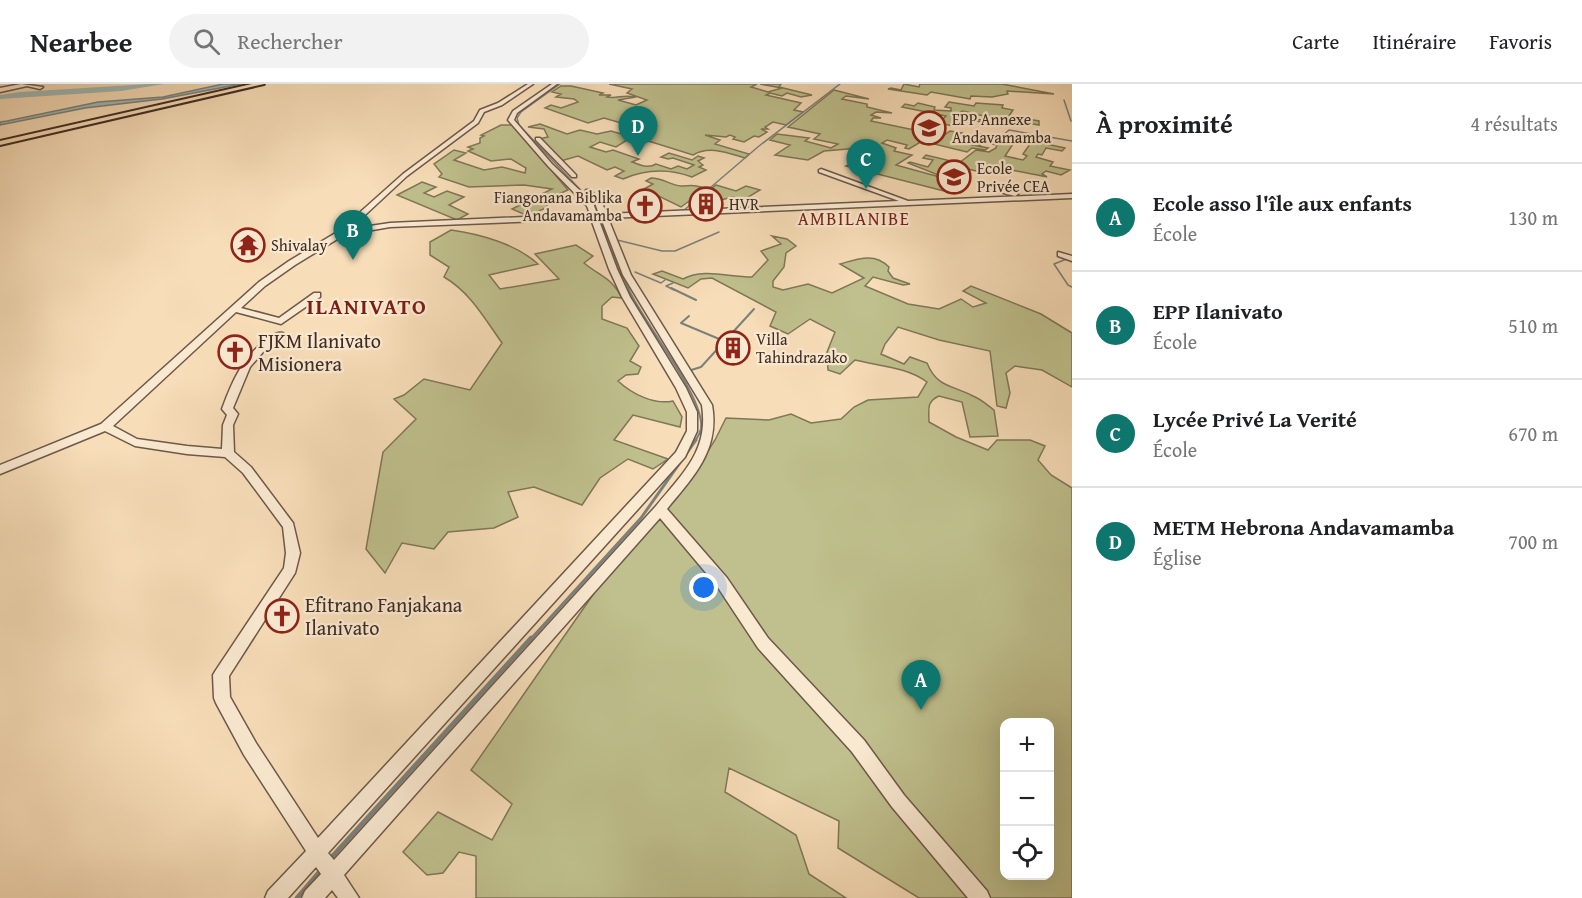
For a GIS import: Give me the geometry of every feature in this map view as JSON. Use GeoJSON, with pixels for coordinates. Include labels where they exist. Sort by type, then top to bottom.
{"type":"FeatureCollection","features":[{"type":"Feature","properties":{"kind":"main road"},"geometry":{"type":"LineString","coordinates":[[0,143],[261,84]]}},
{"type":"Feature","properties":{"kind":"street"},"geometry":{"type":"LineString","coordinates":[[0,470],[105,427],[262,284],[342,233],[405,175],[476,122],[482,111],[500,104],[531,84]]}},
{"type":"Feature","properties":{"kind":"street"},"geometry":{"type":"LineString","coordinates":[[312,898],[660,509],[700,459],[706,442],[711,422],[707,405],[627,275],[599,217],[511,120],[515,112],[555,84]]}},
{"type":"Feature","properties":{"kind":"street"},"geometry":{"type":"LineString","coordinates":[[275,898],[681,454],[692,431],[692,412],[684,395],[626,297],[599,217],[598,202],[522,122],[520,117],[523,112],[561,84]]}},
{"type":"Feature","properties":{"kind":"street"},"geometry":{"type":"LineString","coordinates":[[0,90],[24,85],[40,87]]}},
{"type":"Feature","properties":{"kind":"street"},"geometry":{"type":"LineString","coordinates":[[821,171],[908,203]]}},
{"type":"Feature","properties":{"kind":"street"},"geometry":{"type":"LineString","coordinates":[[987,187],[1025,198]]}},
{"type":"Feature","properties":{"kind":"street"},"geometry":{"type":"LineString","coordinates":[[342,233],[390,225],[1072,196]]}},
{"type":"Feature","properties":{"kind":"street"},"geometry":{"type":"LineString","coordinates":[[234,309],[281,321],[317,295]]}},
{"type":"Feature","properties":{"kind":"street"},"geometry":{"type":"LineString","coordinates":[[228,453],[228,425],[233,414],[227,409],[246,363],[262,346],[280,335]]}},
{"type":"Feature","properties":{"kind":"street"},"geometry":{"type":"LineString","coordinates":[[684,395],[699,392]]}},
{"type":"Feature","properties":{"kind":"street"},"geometry":{"type":"LineString","coordinates":[[105,427],[135,442],[187,450],[228,453],[247,470],[289,526],[293,553],[290,569],[221,675],[222,698],[250,749],[349,898]]}},
{"type":"Feature","properties":{"kind":"street"},"geometry":{"type":"LineString","coordinates":[[660,509],[722,582],[763,643],[858,746],[898,801],[980,898]]}},
{"type":"Feature","properties":{"kind":"green space"},"geometry":{"type":"Polygon","coordinates":[[[609,84],[757,84],[751,87],[768,92],[782,88],[760,84],[781,84],[779,87],[812,95],[801,97],[787,93],[782,96],[770,93],[766,95],[801,103],[794,110],[803,112],[786,125],[773,122],[765,127],[768,129],[761,129],[767,132],[759,137],[754,136],[744,142],[733,139],[735,137],[730,135],[726,137],[705,135],[720,140],[715,144],[749,154],[745,158],[712,150],[693,155],[642,139],[654,132],[637,128],[626,129],[628,125],[604,118],[588,123],[545,108],[551,105],[561,108],[578,102],[574,99],[556,97],[561,94],[552,92],[561,86],[603,93],[599,95],[611,95],[607,97],[636,97],[618,100],[636,105],[647,100],[627,93],[632,89],[609,84]]]}},
{"type":"Feature","properties":{"kind":"green space"},"geometry":{"type":"Polygon","coordinates":[[[904,84],[919,87],[920,84],[1002,84],[1054,94],[1007,91],[1008,94],[992,97],[971,96],[970,99],[931,92],[927,95],[888,89],[901,90],[904,84]]]}},
{"type":"Feature","properties":{"kind":"green space"},"geometry":{"type":"Polygon","coordinates":[[[834,90],[869,99],[846,96],[842,99],[867,104],[867,107],[892,113],[876,112],[871,115],[881,118],[873,118],[871,121],[943,136],[950,131],[962,133],[952,141],[988,148],[985,150],[972,148],[967,152],[922,141],[909,149],[905,148],[907,145],[887,140],[882,143],[896,148],[894,151],[912,155],[896,165],[965,184],[953,184],[951,186],[956,191],[948,192],[846,166],[856,161],[855,157],[865,151],[860,148],[824,151],[808,160],[775,155],[790,145],[770,140],[777,134],[809,138],[805,141],[831,148],[838,144],[814,139],[820,134],[788,127],[834,90]]]}},
{"type":"Feature","properties":{"kind":"green space"},"geometry":{"type":"Polygon","coordinates":[[[949,102],[974,106],[976,103],[1003,105],[1002,108],[1013,110],[1009,116],[1039,121],[1039,125],[1002,118],[1000,120],[963,111],[955,115],[993,124],[959,118],[955,120],[953,126],[939,123],[946,116],[902,107],[905,104],[914,106],[918,103],[935,107],[934,110],[951,111],[951,108],[945,107],[949,102]]]}},
{"type":"Feature","properties":{"kind":"green space"},"geometry":{"type":"Polygon","coordinates":[[[540,124],[567,134],[580,130],[597,134],[611,131],[632,137],[616,147],[600,142],[590,147],[606,152],[613,150],[639,159],[632,162],[641,165],[656,164],[671,169],[678,166],[687,169],[694,165],[673,158],[661,157],[669,153],[692,160],[698,156],[704,158],[698,161],[703,165],[699,167],[706,170],[692,177],[674,172],[657,171],[640,173],[623,179],[615,176],[624,171],[615,167],[607,170],[578,156],[561,161],[539,139],[548,137],[544,129],[528,127],[540,124]]]}},
{"type":"Feature","properties":{"kind":"green space"},"geometry":{"type":"Polygon","coordinates":[[[501,125],[513,125],[568,190],[543,201],[548,207],[528,216],[512,209],[552,189],[524,185],[469,187],[439,177],[442,174],[434,164],[454,150],[466,153],[454,160],[484,170],[502,167],[525,173],[526,168],[511,159],[491,161],[468,151],[473,149],[468,147],[480,143],[480,138],[484,136],[481,135],[501,125]]]}},
{"type":"Feature","properties":{"kind":"green space"},"geometry":{"type":"Polygon","coordinates":[[[976,133],[1001,138],[1000,141],[1013,144],[1005,156],[1023,160],[1027,156],[1023,154],[1032,141],[1065,148],[1062,151],[1046,148],[1042,155],[1038,154],[1036,157],[1053,162],[1050,166],[1070,170],[1061,175],[1046,171],[1042,174],[1047,177],[1003,169],[980,172],[960,167],[956,170],[962,171],[958,174],[949,172],[943,177],[908,163],[928,167],[933,160],[923,158],[926,155],[959,163],[976,150],[989,152],[996,148],[997,145],[987,143],[980,145],[968,141],[976,133]]]}},
{"type":"Feature","properties":{"kind":"green space"},"geometry":{"type":"Polygon","coordinates":[[[651,178],[681,186],[698,186],[701,187],[698,189],[703,191],[681,207],[644,189],[653,184],[646,181],[651,178]]]}},
{"type":"Feature","properties":{"kind":"green space"},"geometry":{"type":"Polygon","coordinates":[[[422,182],[436,187],[424,193],[434,197],[447,191],[464,197],[449,205],[468,214],[457,220],[397,195],[422,182]]]}},
{"type":"Feature","properties":{"kind":"green space"},"geometry":{"type":"Polygon","coordinates":[[[716,185],[736,191],[746,186],[760,190],[745,199],[732,197],[714,202],[700,198],[716,185]]]}},
{"type":"Feature","properties":{"kind":"green space"},"geometry":{"type":"Polygon","coordinates":[[[451,230],[497,241],[519,251],[538,264],[489,275],[500,289],[559,279],[535,254],[576,245],[593,256],[584,263],[610,281],[622,298],[612,297],[602,306],[602,319],[627,328],[639,346],[630,361],[641,367],[638,374],[626,375],[618,381],[630,390],[651,400],[673,401],[682,417],[680,427],[633,415],[614,440],[668,459],[653,469],[628,459],[600,478],[582,505],[534,487],[508,492],[518,517],[494,528],[448,532],[434,549],[402,543],[385,573],[366,549],[383,452],[416,419],[394,399],[404,395],[424,379],[470,390],[502,343],[462,290],[444,277],[449,267],[430,255],[430,242],[451,230]]]}},
{"type":"Feature","properties":{"kind":"green space"},"geometry":{"type":"Polygon","coordinates":[[[772,236],[787,239],[796,246],[786,253],[784,267],[773,281],[773,287],[783,290],[808,284],[832,293],[864,278],[840,264],[872,258],[889,267],[888,271],[893,278],[910,284],[903,285],[873,277],[865,286],[908,304],[939,309],[961,299],[973,307],[986,303],[963,291],[971,286],[1041,314],[1072,333],[1072,387],[1042,370],[1015,366],[1006,373],[1010,393],[1006,408],[997,406],[990,351],[939,340],[898,327],[885,344],[881,354],[904,364],[910,357],[927,363],[941,382],[981,400],[994,410],[998,436],[970,437],[962,402],[939,396],[930,403],[929,422],[956,437],[988,450],[997,440],[1030,440],[1045,446],[1038,460],[1051,475],[1072,488],[1072,898],[919,898],[838,848],[839,821],[729,768],[725,792],[796,835],[809,874],[846,898],[476,898],[476,856],[459,852],[443,873],[427,875],[403,852],[438,812],[492,840],[512,804],[471,770],[606,576],[694,473],[726,418],[769,420],[791,414],[811,423],[841,419],[854,407],[868,400],[918,397],[927,382],[902,370],[855,360],[840,374],[828,370],[827,352],[835,332],[810,319],[788,334],[770,326],[776,312],[712,278],[701,279],[688,288],[653,274],[662,271],[683,279],[699,274],[752,277],[768,260],[761,251],[781,244],[772,236]]]}},
{"type":"Feature","properties":{"kind":"water"},"geometry":{"type":"Polygon","coordinates":[[[223,84],[241,84],[162,99],[85,108],[0,125],[0,122],[98,102],[163,97],[223,84]]]}},
{"type":"Feature","properties":{"kind":"waterway"},"geometry":{"type":"LineString","coordinates":[[0,97],[161,84]]}},
{"type":"Feature","properties":{"kind":"waterway"},"geometry":{"type":"LineString","coordinates":[[560,84],[521,112],[517,118],[519,125],[590,200]]}},
{"type":"Feature","properties":{"kind":"waterway"},"geometry":{"type":"LineString","coordinates":[[683,211],[759,146],[840,84]]}},
{"type":"Feature","properties":{"kind":"waterway"},"geometry":{"type":"LineString","coordinates":[[1064,100],[1071,121]]}},
{"type":"Feature","properties":{"kind":"waterway"},"geometry":{"type":"LineString","coordinates":[[1000,138],[1009,130],[1072,141]]}},
{"type":"Feature","properties":{"kind":"waterway"},"geometry":{"type":"LineString","coordinates":[[601,228],[629,290]]}},
{"type":"Feature","properties":{"kind":"waterway"},"geometry":{"type":"LineString","coordinates":[[613,239],[662,251],[675,251],[719,232]]}},
{"type":"Feature","properties":{"kind":"waterway"},"geometry":{"type":"LineString","coordinates":[[1072,257],[1054,264],[1068,285],[1072,287]]}},
{"type":"Feature","properties":{"kind":"waterway"},"geometry":{"type":"LineString","coordinates":[[635,272],[661,283],[665,280]]}},
{"type":"Feature","properties":{"kind":"waterway"},"geometry":{"type":"LineString","coordinates":[[673,283],[666,286],[674,290]]}},
{"type":"Feature","properties":{"kind":"waterway"},"geometry":{"type":"LineString","coordinates":[[671,288],[696,300]]}},
{"type":"Feature","properties":{"kind":"waterway"},"geometry":{"type":"LineString","coordinates":[[629,290],[694,398],[700,415],[701,429],[695,441]]}},
{"type":"Feature","properties":{"kind":"waterway"},"geometry":{"type":"LineString","coordinates":[[688,371],[701,367],[754,309]]}},
{"type":"Feature","properties":{"kind":"waterway"},"geometry":{"type":"LineString","coordinates":[[689,316],[681,323],[724,341]]}},
{"type":"Feature","properties":{"kind":"waterway"},"geometry":{"type":"LineString","coordinates":[[530,640],[641,518],[696,440]]}},
{"type":"Feature","properties":{"kind":"waterway"},"geometry":{"type":"LineString","coordinates":[[329,860],[531,638]]}},
{"type":"Feature","properties":{"kind":"waterway"},"geometry":{"type":"LineString","coordinates":[[297,898],[321,870]]}},
{"type":"Feature","properties":{"kind":"place","name":"EPP Annexe Andavamamba"},"geometry":{"type":"Point","coordinates":[929,128]}},
{"type":"Feature","properties":{"kind":"place","name":"METM Hebrona Andavamamba"},"geometry":{"type":"Point","coordinates":[638,156]}},
{"type":"Feature","properties":{"kind":"place","name":"Ecole Privée CEA"},"geometry":{"type":"Point","coordinates":[954,177]}},
{"type":"Feature","properties":{"kind":"place","name":"Lycée Privé La Verité"},"geometry":{"type":"Point","coordinates":[866,189]}},
{"type":"Feature","properties":{"kind":"place","name":"HVR"},"geometry":{"type":"Point","coordinates":[706,204]}},
{"type":"Feature","properties":{"kind":"place","name":"Fiangonana Biblika Andavamamba"},"geometry":{"type":"Point","coordinates":[645,206]}},
{"type":"Feature","properties":{"kind":"place","name":"Shivalay"},"geometry":{"type":"Point","coordinates":[248,245]}},
{"type":"Feature","properties":{"kind":"place","name":"EPP Ilanivato"},"geometry":{"type":"Point","coordinates":[353,260]}},
{"type":"Feature","properties":{"kind":"place","name":"Villa Tahindrazako"},"geometry":{"type":"Point","coordinates":[733,348]}},
{"type":"Feature","properties":{"kind":"place","name":"FJKM Ilanivato Misionera"},"geometry":{"type":"Point","coordinates":[235,352]}},
{"type":"Feature","properties":{"kind":"place","name":"Efitrano Fanjakana Ilanivato"},"geometry":{"type":"Point","coordinates":[282,616]}},
{"type":"Feature","properties":{"kind":"place","name":"Ecole asso l'île aux enfants"},"geometry":{"type":"Point","coordinates":[921,710]}},
{"type":"Feature","properties":{"kind":"district","name":"AMBILANIBE"},"geometry":{"type":"Point","coordinates":[854,218]}},
{"type":"Feature","properties":{"kind":"district","name":"ILANIVATO"},"geometry":{"type":"Point","coordinates":[367,306]}}]}
